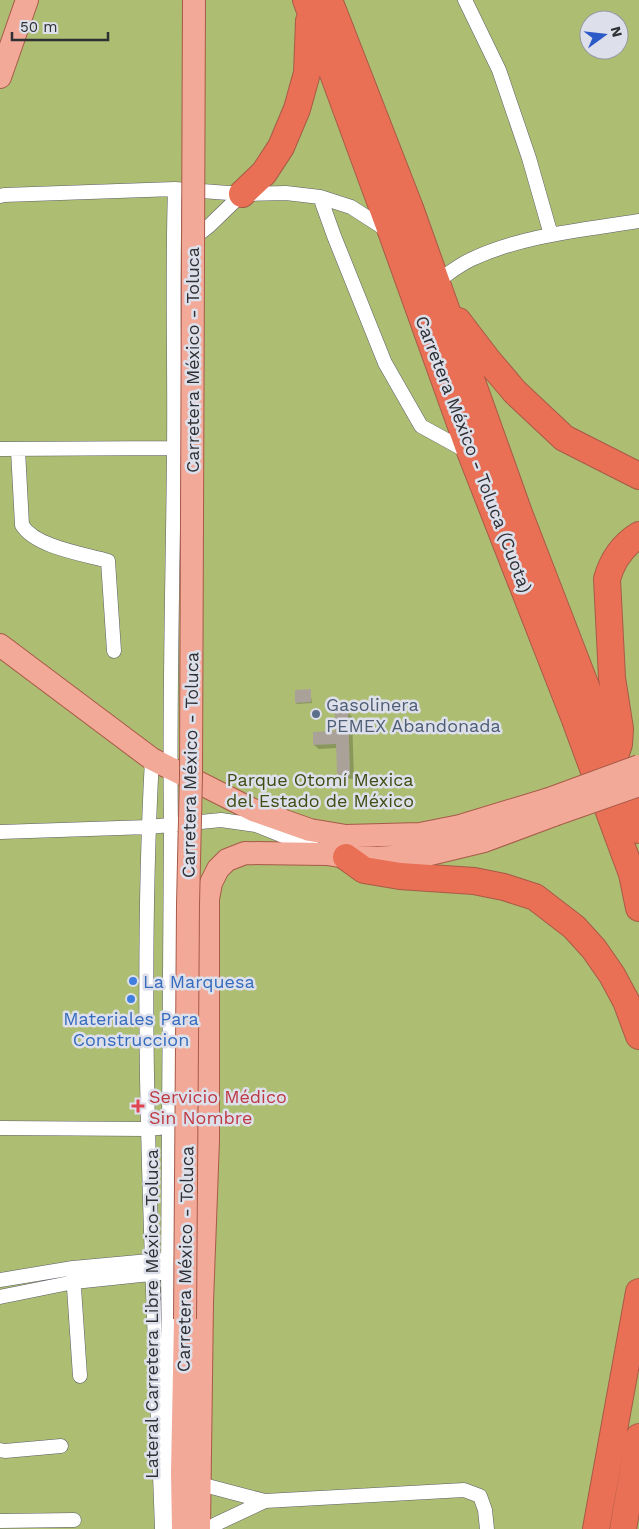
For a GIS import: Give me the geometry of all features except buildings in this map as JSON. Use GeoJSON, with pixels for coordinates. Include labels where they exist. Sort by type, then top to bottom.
{"type":"FeatureCollection","features":[{"type":"Feature","properties":{"kind":"highway"},"geometry":{"type":"LineString","coordinates":[[242,194],[264,173],[280,147],[297,109],[307,73],[315,3]]}},
{"type":"Feature","properties":{"kind":"highway","name":"Carretera México - Toluca (Cuota)"},"geometry":{"type":"LineString","coordinates":[[315,3],[392,234],[471,454],[578,726],[632,874],[639,908]]}},
{"type":"Feature","properties":{"kind":"highway","name":"Carretera México - Toluca (Cuota)"},"geometry":{"type":"LineString","coordinates":[[315,3],[410,208],[522,522],[614,759],[639,830]]}},
{"type":"Feature","properties":{"kind":"highway"},"geometry":{"type":"LineString","coordinates":[[436,282],[458,321],[515,392],[564,438],[639,476]]}},
{"type":"Feature","properties":{"kind":"highway"},"geometry":{"type":"LineString","coordinates":[[614,759],[619,744],[620,729],[612,678],[607,579],[611,564],[630,540],[639,535]]}},
{"type":"Feature","properties":{"kind":"highway"},"geometry":{"type":"LineString","coordinates":[[340,849],[364,870],[400,876],[474,880],[504,886],[535,896],[574,926],[594,949],[626,1002],[639,1036]]}},
{"type":"Feature","properties":{"kind":"highway"},"geometry":{"type":"LineString","coordinates":[[596,1529],[639,1292]]}},
{"type":"Feature","properties":{"kind":"highway"},"geometry":{"type":"LineString","coordinates":[[623,1529],[635,1491],[639,1437]]}},
{"type":"Feature","properties":{"kind":"main road"},"geometry":{"type":"LineString","coordinates":[[0,77],[27,0]]}},
{"type":"Feature","properties":{"kind":"main road","name":"Carretera México - Toluca"},"geometry":{"type":"LineString","coordinates":[[183,1529],[188,904],[191,776],[194,0]]}},
{"type":"Feature","properties":{"kind":"main road"},"geometry":{"type":"LineString","coordinates":[[0,42],[19,21]]}},
{"type":"Feature","properties":{"kind":"main road"},"geometry":{"type":"LineString","coordinates":[[0,645],[161,764],[253,810],[310,830],[340,849]]}},
{"type":"Feature","properties":{"kind":"main road"},"geometry":{"type":"LineString","coordinates":[[199,1529],[202,1302],[208,1140],[208,899],[211,883],[218,869],[227,860],[246,853],[340,849],[378,858],[430,854],[484,841],[639,766]]}},
{"type":"Feature","properties":{"kind":"main road"},"geometry":{"type":"LineString","coordinates":[[551,807],[639,785]]}},
{"type":"Feature","properties":{"kind":"street"},"geometry":{"type":"LineString","coordinates":[[465,0],[499,70],[529,158],[551,235]]}},
{"type":"Feature","properties":{"kind":"street"},"geometry":{"type":"LineString","coordinates":[[162,1529],[147,1129],[148,827],[161,764],[174,448],[173,251],[176,189]]}},
{"type":"Feature","properties":{"kind":"street"},"geometry":{"type":"LineString","coordinates":[[0,196],[4,194],[176,189],[242,194],[286,193],[320,197],[351,207],[392,234]]}},
{"type":"Feature","properties":{"kind":"street"},"geometry":{"type":"LineString","coordinates":[[173,251],[191,241],[242,194]]}},
{"type":"Feature","properties":{"kind":"street"},"geometry":{"type":"LineString","coordinates":[[320,197],[385,363],[421,426],[471,454]]}},
{"type":"Feature","properties":{"kind":"street"},"geometry":{"type":"LineString","coordinates":[[436,282],[471,260],[508,246],[551,235],[639,221]]}},
{"type":"Feature","properties":{"kind":"street"},"geometry":{"type":"LineString","coordinates":[[0,449],[174,448]]}},
{"type":"Feature","properties":{"kind":"street"},"geometry":{"type":"LineString","coordinates":[[18,450],[22,525],[27,534],[58,548],[108,561],[114,651]]}},
{"type":"Feature","properties":{"kind":"street","name":"Lateral Carretera Libre México-Toluca"},"geometry":{"type":"LineString","coordinates":[[161,764],[171,824],[168,1265],[171,1529]]}},
{"type":"Feature","properties":{"kind":"street"},"geometry":{"type":"LineString","coordinates":[[0,832],[148,827],[221,820],[256,825],[340,849]]}},
{"type":"Feature","properties":{"kind":"street"},"geometry":{"type":"LineString","coordinates":[[0,1128],[147,1129],[169,1127]]}},
{"type":"Feature","properties":{"kind":"street"},"geometry":{"type":"LineString","coordinates":[[152,1267],[73,1268],[3,1279],[6,1296],[168,1265]]}},
{"type":"Feature","properties":{"kind":"street"},"geometry":{"type":"LineString","coordinates":[[73,1268],[80,1376]]}},
{"type":"Feature","properties":{"kind":"street"},"geometry":{"type":"LineString","coordinates":[[0,1450],[61,1446]]}},
{"type":"Feature","properties":{"kind":"street"},"geometry":{"type":"LineString","coordinates":[[200,1484],[265,1501],[464,1490],[480,1496],[485,1510],[487,1529]]}},
{"type":"Feature","properties":{"kind":"street"},"geometry":{"type":"LineString","coordinates":[[210,1529],[216,1524],[265,1501]]}},
{"type":"Feature","properties":{"kind":"street"},"geometry":{"type":"LineString","coordinates":[[0,1521],[74,1520]]}},
{"type":"Feature","properties":{"kind":"green space","name":"Parque Otomí Mexica del Estado de México"},"geometry":{"type":"Polygon","coordinates":[[[0,0],[639,0],[639,1529],[0,1529],[0,0]]]}},
{"type":"Feature","properties":{"kind":"place","name":"Gasolinera PEMEX Abandonada"},"geometry":{"type":"Point","coordinates":[316,714]}},
{"type":"Feature","properties":{"kind":"place","name":"La Marquesa"},"geometry":{"type":"Point","coordinates":[133,981]}},
{"type":"Feature","properties":{"kind":"place","name":"Materiales Para Construccion"},"geometry":{"type":"Point","coordinates":[131,999]}},
{"type":"Feature","properties":{"kind":"place","name":"Servicio Médico Sin Nombre"},"geometry":{"type":"Point","coordinates":[138,1106]}}]}
